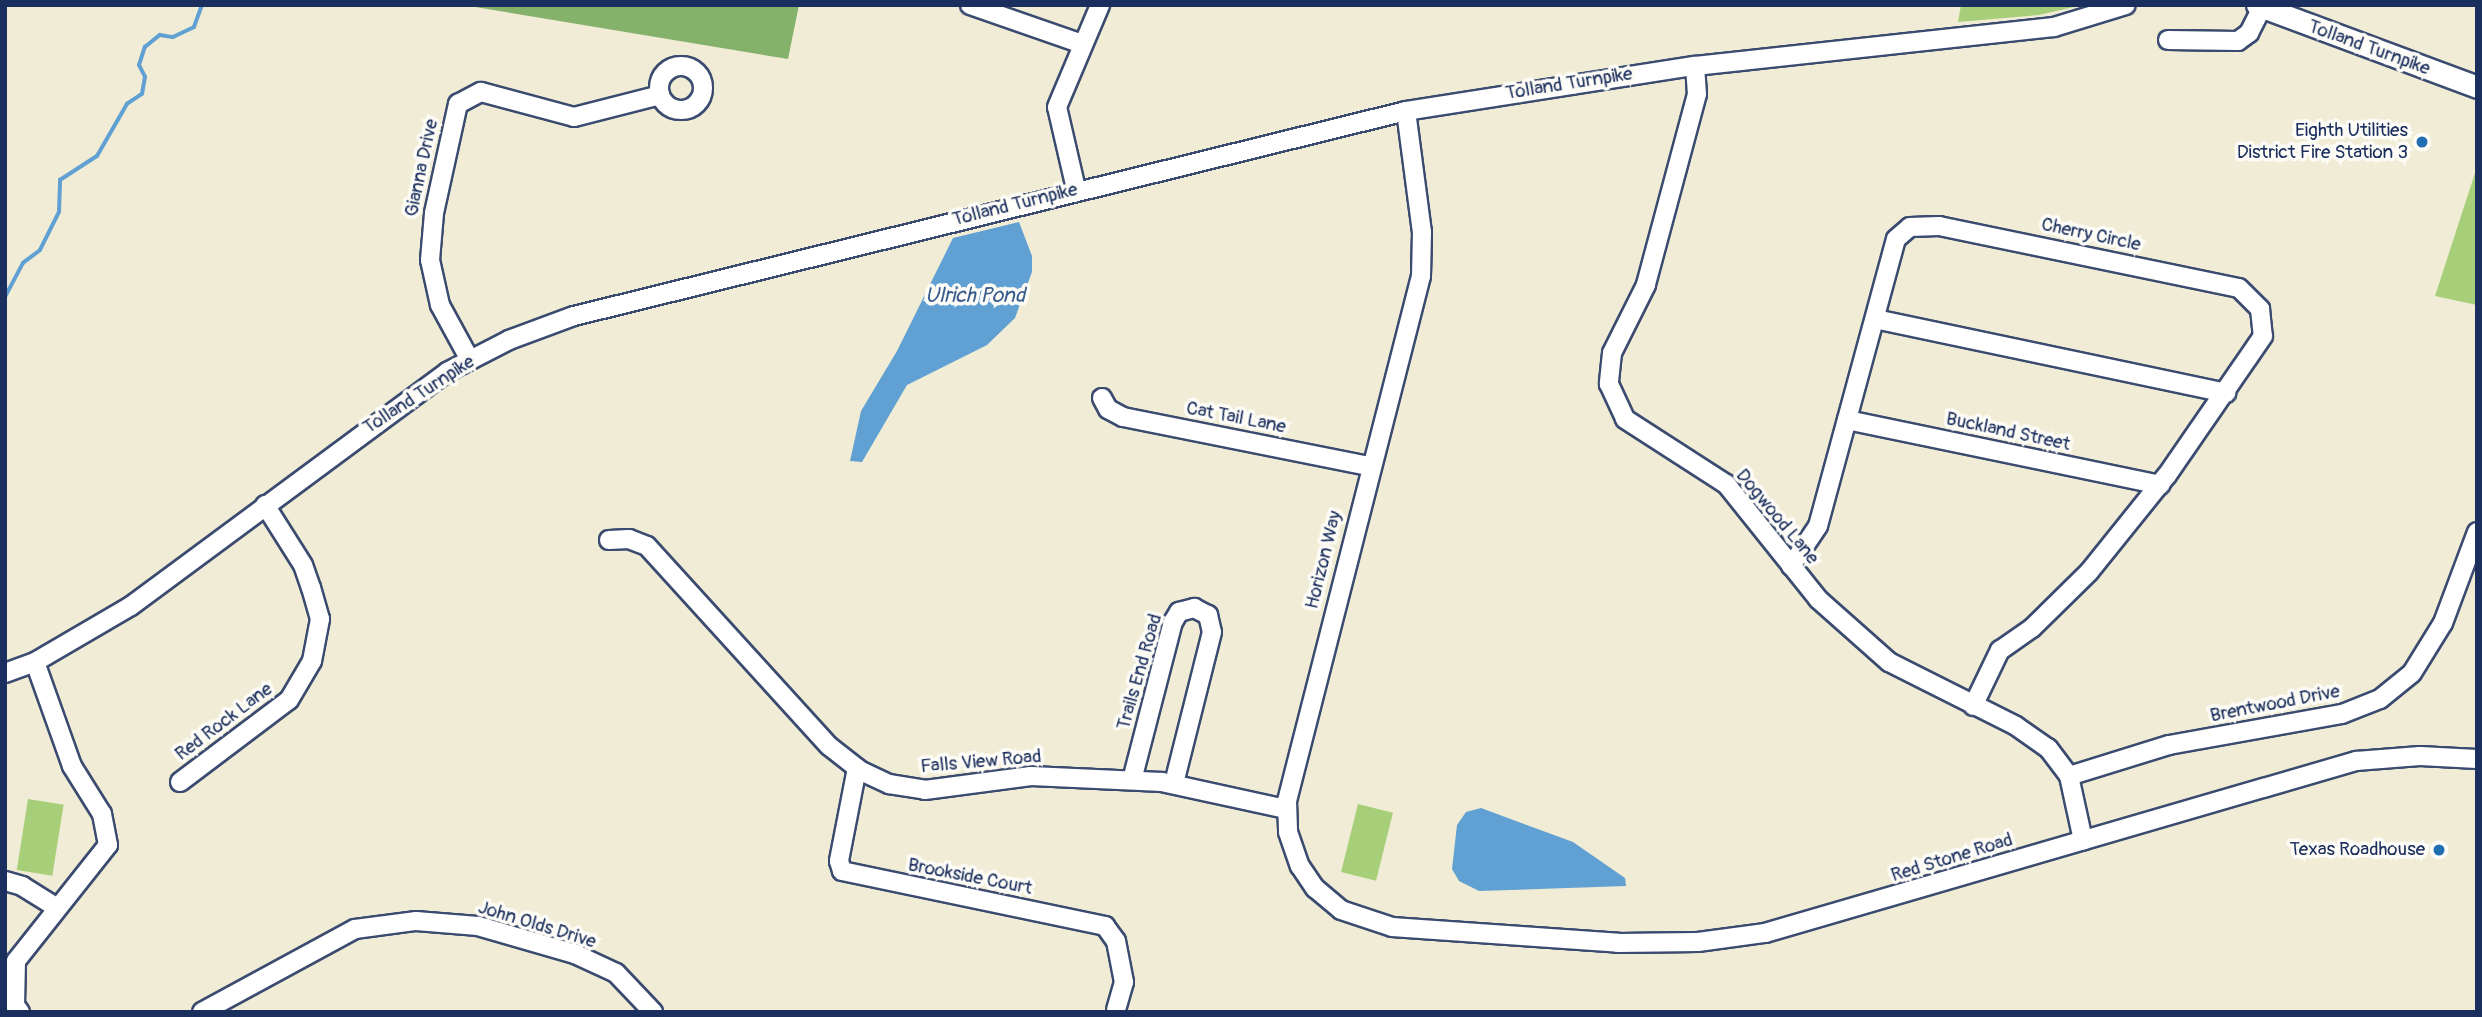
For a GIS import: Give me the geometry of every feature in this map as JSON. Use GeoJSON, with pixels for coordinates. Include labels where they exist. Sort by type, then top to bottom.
{"type":"FeatureCollection","features":[{"type":"Feature","properties":{"kind":"main road","name":"Tolland Turnpike"},"geometry":{"type":"LineString","coordinates":[[2259,6],[2477,87]]}},
{"type":"Feature","properties":{"kind":"street"},"geometry":{"type":"LineString","coordinates":[[970,5],[1082,44]]}},
{"type":"Feature","properties":{"kind":"street"},"geometry":{"type":"LineString","coordinates":[[1076,189],[1057,107],[1100,5]]}},
{"type":"Feature","properties":{"kind":"street","name":"Tolland Turnpike"},"geometry":{"type":"LineString","coordinates":[[5,673],[35,662],[131,606],[380,417],[470,360],[573,316],[1076,189],[1406,111],[1695,65],[2054,27],[2126,5]]}},
{"type":"Feature","properties":{"kind":"street","name":"Tolland Turnpike"},"geometry":{"type":"LineString","coordinates":[[2168,40],[2238,41],[2249,33],[2259,6]]}},
{"type":"Feature","properties":{"kind":"street","name":"Dogwood Lane"},"geometry":{"type":"LineString","coordinates":[[1695,65],[1697,93],[1646,285],[1612,353],[1609,384],[1625,419],[1726,484],[1818,599],[1889,662],[2017,726],[2048,748],[2069,776],[2082,840]]}},
{"type":"Feature","properties":{"kind":"street","name":"Gianna Drive"},"geometry":{"type":"LineString","coordinates":[[470,360],[440,305],[430,260],[434,212],[458,104],[481,92],[574,117],[660,95]]}},
{"type":"Feature","properties":{"kind":"street","name":"Horizon Way"},"geometry":{"type":"LineString","coordinates":[[1406,111],[1422,264],[1369,467],[1286,809],[1297,860],[1329,902],[1378,925],[1432,929]]}},
{"type":"Feature","properties":{"kind":"street","name":"Cherry Circle"},"geometry":{"type":"LineString","coordinates":[[1791,566],[1818,526],[1896,239],[1910,227],[1939,226],[2239,288],[2260,309],[2263,337],[2160,485],[2090,572],[2032,628],[2000,650],[1973,706]]}},
{"type":"Feature","properties":{"kind":"street"},"geometry":{"type":"LineString","coordinates":[[1875,319],[2225,393]]}},
{"type":"Feature","properties":{"kind":"street","name":"Cat Tail Lane"},"geometry":{"type":"LineString","coordinates":[[1102,398],[1110,410],[1123,416],[1369,467]]}},
{"type":"Feature","properties":{"kind":"street","name":"Buckland Street"},"geometry":{"type":"LineString","coordinates":[[1847,420],[2160,485]]}},
{"type":"Feature","properties":{"kind":"street","name":"Red Rock Lane"},"geometry":{"type":"LineString","coordinates":[[180,782],[289,700],[312,661],[320,618],[311,588],[303,565],[265,505]]}},
{"type":"Feature","properties":{"kind":"street","name":"Brentwood Drive"},"geometry":{"type":"LineString","coordinates":[[2069,776],[2169,745],[2342,714],[2381,699],[2412,673],[2443,623],[2477,532]]}},
{"type":"Feature","properties":{"kind":"street","name":"Falls View Road"},"geometry":{"type":"LineString","coordinates":[[610,540],[634,540],[650,549],[821,737],[857,768],[888,784],[919,790],[1031,776],[1132,780],[1174,783],[1286,809]]}},
{"type":"Feature","properties":{"kind":"street","name":"Trails End Road"},"geometry":{"type":"LineString","coordinates":[[1132,780],[1172,622],[1182,610],[1196,608],[1209,617],[1212,632],[1174,783]]}},
{"type":"Feature","properties":{"kind":"street"},"geometry":{"type":"LineString","coordinates":[[20,1012],[15,1005],[16,961],[56,907],[108,845],[102,814],[72,766],[35,662]]}},
{"type":"Feature","properties":{"kind":"street","name":"Red Stone Road"},"geometry":{"type":"LineString","coordinates":[[1432,929],[1648,943],[1765,933],[2356,761],[2420,756],[2477,759]]}},
{"type":"Feature","properties":{"kind":"street","name":"Brookside Court"},"geometry":{"type":"LineString","coordinates":[[857,768],[840,870],[1105,926],[1116,941],[1124,982],[1116,1010]]}},
{"type":"Feature","properties":{"kind":"street"},"geometry":{"type":"LineString","coordinates":[[5,881],[56,907]]}},
{"type":"Feature","properties":{"kind":"street","name":"John Olds Drive"},"geometry":{"type":"LineString","coordinates":[[202,1012],[355,929],[416,921],[478,926],[575,954],[616,974],[653,1012]]}},
{"type":"Feature","properties":{"kind":"green space"},"geometry":{"type":"Polygon","coordinates":[[[463,5],[799,5],[788,59],[463,5]]]}},
{"type":"Feature","properties":{"kind":"green space"},"geometry":{"type":"Polygon","coordinates":[[[1961,5],[2082,5],[2039,15],[1958,22],[1961,5]]]}},
{"type":"Feature","properties":{"kind":"green space"},"geometry":{"type":"Polygon","coordinates":[[[2477,167],[2477,305],[2435,296],[2477,167]]]}},
{"type":"Feature","properties":{"kind":"green space"},"geometry":{"type":"Polygon","coordinates":[[[28,799],[64,805],[52,876],[17,870],[28,799]]]}},
{"type":"Feature","properties":{"kind":"green space"},"geometry":{"type":"Polygon","coordinates":[[[1358,804],[1393,813],[1376,881],[1341,872],[1358,804]]]}},
{"type":"Feature","properties":{"kind":"water","name":"Ulrich Pond"},"geometry":{"type":"Polygon","coordinates":[[[1019,222],[1032,256],[1032,272],[1015,318],[987,345],[907,385],[862,462],[850,461],[861,411],[897,351],[953,238],[1019,222]]]}},
{"type":"Feature","properties":{"kind":"water"},"geometry":{"type":"Polygon","coordinates":[[[1481,808],[1573,842],[1625,878],[1626,886],[1479,891],[1459,881],[1452,869],[1457,825],[1466,812],[1481,808]]]}},
{"type":"Feature","properties":{"kind":"waterway"},"geometry":{"type":"LineString","coordinates":[[5,297],[23,263],[40,250],[59,212],[60,180],[97,156],[127,104],[142,94],[145,77],[139,65],[145,47],[160,35],[173,37],[194,27],[202,5]]}},
{"type":"Feature","properties":{"kind":"place","name":"Eighth Utilities District Fire Station 3"},"geometry":{"type":"Point","coordinates":[2422,142]}},
{"type":"Feature","properties":{"kind":"place","name":"Texas Roadhouse"},"geometry":{"type":"Point","coordinates":[2439,850]}}]}
